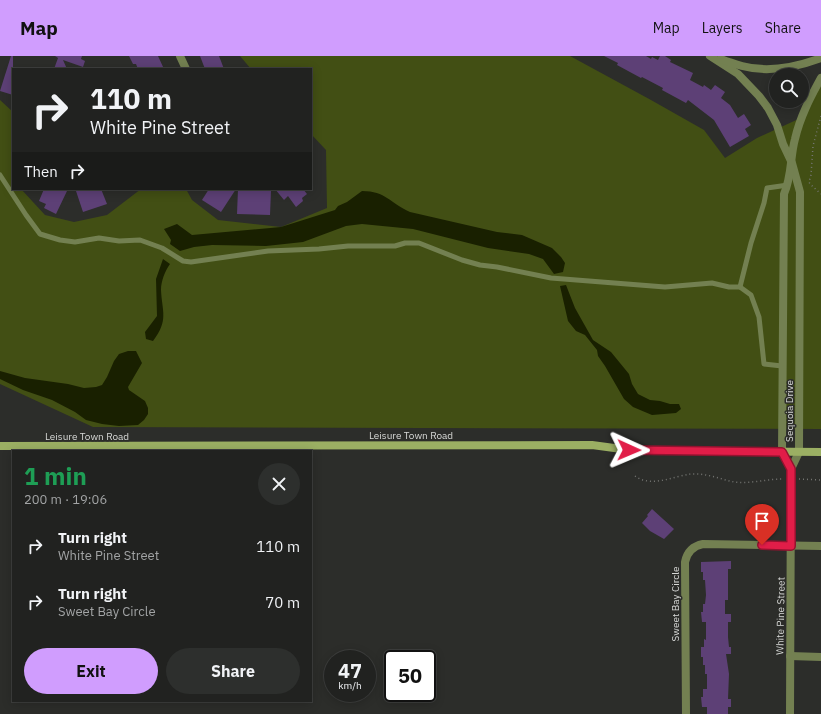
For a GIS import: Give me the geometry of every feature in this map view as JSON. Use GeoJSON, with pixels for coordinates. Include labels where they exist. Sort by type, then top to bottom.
{"type":"FeatureCollection","features":[{"type":"Feature","properties":{"kind":"main road","name":"Leisure Town Road"},"geometry":{"type":"LineString","coordinates":[[0,446],[592,445],[629,450],[821,452]]}},
{"type":"Feature","properties":{"kind":"street"},"geometry":{"type":"LineString","coordinates":[[180,56],[186,68]]}},
{"type":"Feature","properties":{"kind":"street"},"geometry":{"type":"LineString","coordinates":[[710,56],[743,67],[764,68],[787,68],[821,58]]}},
{"type":"Feature","properties":{"kind":"street"},"geometry":{"type":"LineString","coordinates":[[710,56],[738,74],[759,96],[777,125],[783,144],[792,163]]}},
{"type":"Feature","properties":{"kind":"street","name":"Sequoia Drive"},"geometry":{"type":"LineString","coordinates":[[791,469],[782,452],[784,194],[788,186],[794,140],[809,99],[821,78]]}},
{"type":"Feature","properties":{"kind":"street","name":"Sequoia Drive"},"geometry":{"type":"LineString","coordinates":[[791,469],[799,452],[800,192],[792,163]]}},
{"type":"Feature","properties":{"kind":"street","name":"White Pine Street"},"geometry":{"type":"LineString","coordinates":[[790,714],[791,469]]}},
{"type":"Feature","properties":{"kind":"street","name":"Sweet Bay Circle"},"geometry":{"type":"LineString","coordinates":[[686,714],[685,562],[688,554],[695,547],[703,544],[791,546]]}},
{"type":"Feature","properties":{"kind":"street"},"geometry":{"type":"LineString","coordinates":[[791,546],[821,546]]}},
{"type":"Feature","properties":{"kind":"street"},"geometry":{"type":"LineString","coordinates":[[790,656],[821,657]]}},
{"type":"Feature","properties":{"kind":"lane"},"geometry":{"type":"LineString","coordinates":[[0,175],[40,234],[60,240],[75,242],[99,238],[119,241],[140,240],[162,248],[183,261],[191,262],[268,251],[348,246],[395,246],[405,243],[419,243],[462,260],[480,265],[551,278],[665,288],[712,283],[729,287],[740,287],[751,295],[759,317],[764,364],[782,366]]}},
{"type":"Feature","properties":{"kind":"lane"},"geometry":{"type":"LineString","coordinates":[[740,287],[767,188],[788,186]]}},
{"type":"Feature","properties":{"kind":"path"},"geometry":{"type":"LineString","coordinates":[[821,116],[813,146],[811,175],[809,182],[821,194]]}},
{"type":"Feature","properties":{"kind":"path"},"geometry":{"type":"LineString","coordinates":[[635,476],[641,480],[651,481],[664,480],[690,474],[701,474],[735,482],[791,479],[821,480]]}},
{"type":"Feature","properties":{"kind":"green space"},"geometry":{"type":"Polygon","coordinates":[[[240,56],[570,56],[704,130],[725,158],[757,138],[805,116],[821,80],[821,429],[93,427],[0,384],[0,100],[12,111],[12,190],[22,190],[45,215],[74,222],[107,215],[140,190],[187,190],[192,200],[218,220],[281,227],[327,208],[326,150],[312,135],[312,68],[250,68],[240,56]]]}},
{"type":"Feature","properties":{"kind":"shaded area"},"geometry":{"type":"Polygon","coordinates":[[[362,191],[382,195],[410,212],[497,232],[522,235],[552,248],[565,263],[563,272],[554,274],[543,259],[529,254],[488,248],[413,229],[362,224],[346,226],[303,242],[266,246],[212,245],[194,247],[180,251],[170,244],[171,240],[164,229],[177,224],[192,235],[281,227],[335,210],[338,206],[347,202],[362,191]]]}},
{"type":"Feature","properties":{"kind":"shaded area"},"geometry":{"type":"Polygon","coordinates":[[[163,259],[170,264],[166,270],[161,287],[163,321],[158,334],[153,341],[146,339],[145,332],[157,316],[156,279],[163,259]]]}},
{"type":"Feature","properties":{"kind":"shaded area"},"geometry":{"type":"Polygon","coordinates":[[[566,285],[575,308],[593,340],[611,352],[629,374],[632,384],[638,394],[650,400],[670,404],[679,404],[681,409],[676,413],[652,415],[633,407],[624,399],[598,356],[597,350],[585,335],[576,331],[568,321],[560,286],[566,285]]]}},
{"type":"Feature","properties":{"kind":"shaded area"},"geometry":{"type":"Polygon","coordinates":[[[128,351],[136,351],[142,363],[128,387],[129,390],[145,401],[148,408],[148,414],[138,425],[119,426],[86,420],[75,412],[52,400],[23,390],[0,379],[0,371],[25,378],[68,384],[84,388],[96,387],[102,385],[119,354],[128,351]]]}},
{"type":"Feature","properties":{"kind":"building"},"geometry":{"type":"Polygon","coordinates":[[[11,56],[13,56],[12,95],[0,91],[11,56]]]}},
{"type":"Feature","properties":{"kind":"building"},"geometry":{"type":"Polygon","coordinates":[[[55,56],[82,56],[81,59],[85,61],[83,67],[63,60],[67,68],[54,68],[58,58],[55,56]]]}},
{"type":"Feature","properties":{"kind":"building"},"geometry":{"type":"Polygon","coordinates":[[[129,56],[158,56],[164,68],[138,68],[136,64],[133,64],[129,56]]]}},
{"type":"Feature","properties":{"kind":"building"},"geometry":{"type":"Polygon","coordinates":[[[200,56],[219,56],[224,68],[205,68],[200,56]]]}},
{"type":"Feature","properties":{"kind":"building"},"geometry":{"type":"Polygon","coordinates":[[[604,56],[646,56],[651,59],[652,57],[658,60],[660,56],[665,56],[671,60],[670,62],[693,73],[690,80],[703,87],[704,85],[711,90],[715,85],[725,92],[721,98],[730,105],[738,118],[744,114],[751,125],[745,129],[749,136],[730,147],[714,120],[688,100],[686,103],[662,90],[663,88],[617,65],[618,63],[604,56]]]}},
{"type":"Feature","properties":{"kind":"building"},"geometry":{"type":"Polygon","coordinates":[[[44,190],[67,191],[56,214],[44,208],[46,204],[39,201],[44,190]]]}},
{"type":"Feature","properties":{"kind":"building"},"geometry":{"type":"Polygon","coordinates":[[[101,190],[107,204],[83,212],[76,191],[101,190]]]}},
{"type":"Feature","properties":{"kind":"building"},"geometry":{"type":"Polygon","coordinates":[[[208,190],[235,190],[221,212],[202,200],[208,190]]]}},
{"type":"Feature","properties":{"kind":"building"},"geometry":{"type":"Polygon","coordinates":[[[238,190],[271,190],[270,215],[237,214],[238,190]]]}},
{"type":"Feature","properties":{"kind":"building"},"geometry":{"type":"Polygon","coordinates":[[[276,190],[304,190],[307,194],[302,198],[303,201],[296,207],[288,196],[284,200],[276,190]]]}},
{"type":"Feature","properties":{"kind":"building"},"geometry":{"type":"Polygon","coordinates":[[[652,509],[674,529],[664,539],[650,531],[642,523],[652,509]]]}},
{"type":"Feature","properties":{"kind":"building"},"geometry":{"type":"Polygon","coordinates":[[[731,561],[731,569],[728,569],[728,600],[725,600],[725,614],[731,614],[731,622],[728,622],[728,637],[729,647],[731,647],[731,654],[726,654],[729,674],[728,699],[731,699],[731,707],[728,707],[728,714],[707,714],[707,707],[702,707],[701,697],[703,697],[703,689],[707,689],[707,674],[705,674],[703,657],[701,657],[701,647],[704,647],[704,639],[706,640],[706,622],[702,622],[701,612],[703,612],[703,604],[705,604],[706,595],[705,580],[703,580],[703,572],[701,572],[701,562],[731,561]]]}},
{"type":"Feature","properties":{"kind":"route"},"geometry":{"type":"LineString","coordinates":[[629,450],[782,452],[791,469],[791,546],[762,545]]}}]}
